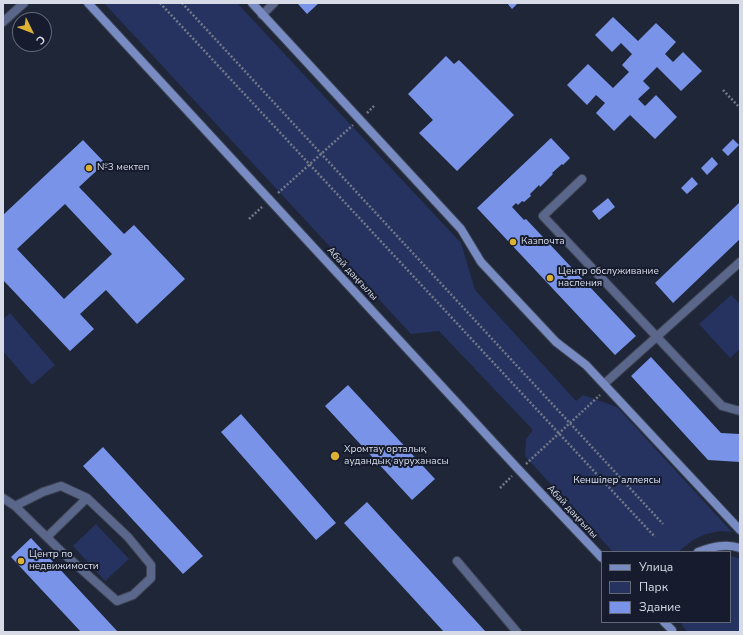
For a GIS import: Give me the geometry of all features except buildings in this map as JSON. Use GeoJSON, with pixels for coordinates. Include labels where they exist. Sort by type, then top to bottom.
{"type":"FeatureCollection","features":[{"type":"Feature","properties":{"kind":"street"},"geometry":{"type":"LineString","coordinates":[[3,22],[24,3]]}},
{"type":"Feature","properties":{"kind":"street","name":"Абай даңғылы"},"geometry":{"type":"LineString","coordinates":[[88,3],[601,557]]}},
{"type":"Feature","properties":{"kind":"street"},"geometry":{"type":"LineString","coordinates":[[252,3],[461,230],[487,268],[556,342],[586,365],[740,530]]}},
{"type":"Feature","properties":{"kind":"street"},"geometry":{"type":"LineString","coordinates":[[262,15],[274,3]]}},
{"type":"Feature","properties":{"kind":"street"},"geometry":{"type":"LineString","coordinates":[[582,179],[543,216],[722,406],[740,411]]}},
{"type":"Feature","properties":{"kind":"street"},"geometry":{"type":"LineString","coordinates":[[606,386],[657,336],[740,262]]}},
{"type":"Feature","properties":{"kind":"street"},"geometry":{"type":"LineString","coordinates":[[3,498],[15,506],[63,553],[117,601],[133,595],[151,578],[151,565],[128,537],[87,498],[61,486],[43,492],[15,506]]}},
{"type":"Feature","properties":{"kind":"street"},"geometry":{"type":"LineString","coordinates":[[47,537],[87,498]]}},
{"type":"Feature","properties":{"kind":"street"},"geometry":{"type":"LineString","coordinates":[[701,551],[724,546],[740,548]]}},
{"type":"Feature","properties":{"kind":"street"},"geometry":{"type":"LineString","coordinates":[[457,561],[517,632]]}},
{"type":"Feature","properties":{"kind":"path"},"geometry":{"type":"LineString","coordinates":[[160,3],[655,536]]}},
{"type":"Feature","properties":{"kind":"path"},"geometry":{"type":"LineString","coordinates":[[182,3],[663,524]]}},
{"type":"Feature","properties":{"kind":"path"},"geometry":{"type":"LineString","coordinates":[[723,90],[740,108]]}},
{"type":"Feature","properties":{"kind":"path"},"geometry":{"type":"LineString","coordinates":[[249,220],[374,106]]}},
{"type":"Feature","properties":{"kind":"path"},"geometry":{"type":"LineString","coordinates":[[500,488],[570,423],[606,386]]}},
{"type":"Feature","properties":{"kind":"green space","name":"Кеншілер аллеясы"},"geometry":{"type":"Polygon","coordinates":[[[104,3],[237,3],[461,243],[475,290],[576,401],[583,395],[617,407],[732,532],[720,531],[706,534],[693,540],[679,551],[612,551],[525,456],[526,439],[533,430],[439,331],[411,334],[104,3]]]}},
{"type":"Feature","properties":{"kind":"green space"},"geometry":{"type":"Polygon","coordinates":[[[731,295],[740,304],[740,349],[730,358],[699,324],[731,295]]]}},
{"type":"Feature","properties":{"kind":"green space"},"geometry":{"type":"Polygon","coordinates":[[[10,313],[55,365],[32,385],[3,351],[3,319],[10,313]]]}},
{"type":"Feature","properties":{"kind":"green space"},"geometry":{"type":"Polygon","coordinates":[[[96,524],[129,559],[105,581],[73,546],[96,524]]]}},
{"type":"Feature","properties":{"kind":"green space"},"geometry":{"type":"Polygon","coordinates":[[[731,556],[740,559],[740,632],[687,632],[681,623],[731,623],[731,556]]]}},
{"type":"Feature","properties":{"kind":"place","name":"№3 мектеп"},"geometry":{"type":"Point","coordinates":[89,168]}},
{"type":"Feature","properties":{"kind":"place","name":"Казпочта"},"geometry":{"type":"Point","coordinates":[513,242]}},
{"type":"Feature","properties":{"kind":"place","name":"Центр обслуживание насления"},"geometry":{"type":"Point","coordinates":[550,278]}},
{"type":"Feature","properties":{"kind":"place","name":"Хромтау орталық аудандық ауруханасы"},"geometry":{"type":"Point","coordinates":[335,456]}},
{"type":"Feature","properties":{"kind":"place","name":"Центр по недвижимости"},"geometry":{"type":"Point","coordinates":[21,561]}}]}
